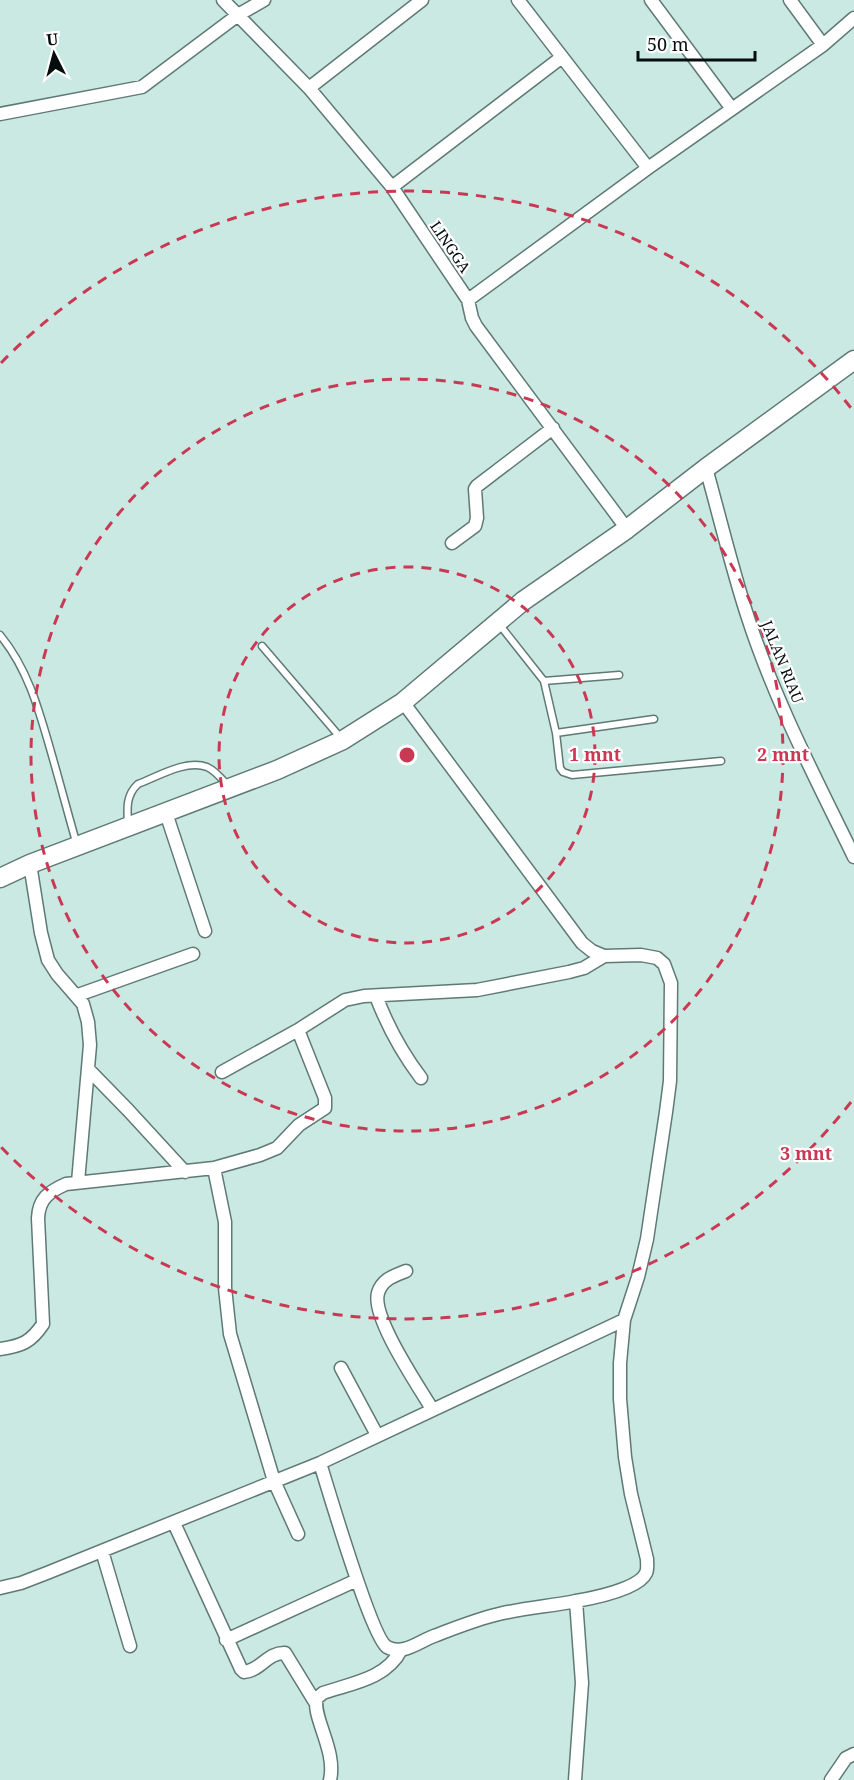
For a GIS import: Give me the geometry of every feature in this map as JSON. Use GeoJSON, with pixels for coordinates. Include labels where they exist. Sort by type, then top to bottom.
{"type":"FeatureCollection","features":[{"type":"Feature","properties":{"kind":"main road"},"geometry":{"type":"LineString","coordinates":[[0,878],[30,864],[278,770],[343,740],[403,702],[523,601],[627,529],[706,468],[852,367]]}},
{"type":"Feature","properties":{"kind":"street","name":"LINGGA"},"geometry":{"type":"LineString","coordinates":[[223,0],[309,88],[392,187],[468,300],[476,326],[627,529]]}},
{"type":"Feature","properties":{"kind":"street"},"geometry":{"type":"LineString","coordinates":[[0,114],[142,87],[238,15],[264,0]]}},
{"type":"Feature","properties":{"kind":"street"},"geometry":{"type":"LineString","coordinates":[[309,88],[422,0]]}},
{"type":"Feature","properties":{"kind":"street"},"geometry":{"type":"LineString","coordinates":[[518,0],[648,168]]}},
{"type":"Feature","properties":{"kind":"street"},"geometry":{"type":"LineString","coordinates":[[651,0],[732,109]]}},
{"type":"Feature","properties":{"kind":"street"},"geometry":{"type":"LineString","coordinates":[[790,0],[823,45]]}},
{"type":"Feature","properties":{"kind":"street"},"geometry":{"type":"LineString","coordinates":[[468,300],[648,168],[823,45],[854,18]]}},
{"type":"Feature","properties":{"kind":"street"},"geometry":{"type":"LineString","coordinates":[[392,187],[561,57]]}},
{"type":"Feature","properties":{"kind":"street"},"geometry":{"type":"LineString","coordinates":[[452,543],[475,526],[477,486],[553,428]]}},
{"type":"Feature","properties":{"kind":"street","name":"JALAN RIAU"},"geometry":{"type":"LineString","coordinates":[[706,468],[748,618],[763,659],[806,758],[854,857]]}},
{"type":"Feature","properties":{"kind":"street"},"geometry":{"type":"LineString","coordinates":[[315,1702],[323,1693],[386,1670],[395,1662],[402,1650],[432,1636],[490,1617],[576,1601],[634,1585],[644,1577],[647,1569],[647,1559],[631,1494],[622,1430],[620,1363],[624,1320],[647,1239],[665,1122],[670,1082],[671,983],[664,964],[657,958],[641,955],[604,956],[592,951],[576,935],[403,702]]}},
{"type":"Feature","properties":{"kind":"street"},"geometry":{"type":"LineString","coordinates":[[166,813],[205,931]]}},
{"type":"Feature","properties":{"kind":"street"},"geometry":{"type":"LineString","coordinates":[[30,864],[45,952],[57,974],[78,995],[83,1004],[90,1033],[78,1182]]}},
{"type":"Feature","properties":{"kind":"street"},"geometry":{"type":"LineString","coordinates":[[78,995],[193,954]]}},
{"type":"Feature","properties":{"kind":"street"},"geometry":{"type":"LineString","coordinates":[[222,1072],[298,1030],[338,1003],[351,999],[477,990],[584,968],[604,956]]}},
{"type":"Feature","properties":{"kind":"street"},"geometry":{"type":"LineString","coordinates":[[376,996],[398,1043],[421,1078]]}},
{"type":"Feature","properties":{"kind":"street"},"geometry":{"type":"LineString","coordinates":[[0,1349],[34,1337],[43,1324],[39,1210],[41,1202],[49,1192],[66,1184],[78,1182],[214,1168],[270,1152],[282,1144],[299,1125],[325,1109],[325,1098],[298,1030]]}},
{"type":"Feature","properties":{"kind":"street"},"geometry":{"type":"LineString","coordinates":[[88,1069],[185,1172]]}},
{"type":"Feature","properties":{"kind":"street"},"geometry":{"type":"LineString","coordinates":[[214,1168],[225,1222],[225,1288],[230,1334],[274,1481],[298,1534]]}},
{"type":"Feature","properties":{"kind":"street"},"geometry":{"type":"LineString","coordinates":[[406,1271],[384,1282],[378,1292],[378,1308],[402,1360],[432,1409]]}},
{"type":"Feature","properties":{"kind":"street"},"geometry":{"type":"LineString","coordinates":[[0,1588],[21,1583],[320,1463],[624,1320]]}},
{"type":"Feature","properties":{"kind":"street"},"geometry":{"type":"LineString","coordinates":[[340,1368],[377,1435]]}},
{"type":"Feature","properties":{"kind":"street"},"geometry":{"type":"LineString","coordinates":[[320,1463],[357,1580],[381,1641],[387,1647],[402,1650]]}},
{"type":"Feature","properties":{"kind":"street"},"geometry":{"type":"LineString","coordinates":[[174,1523],[241,1669],[244,1672],[251,1672],[266,1659],[279,1653],[285,1653],[315,1702],[331,1757],[330,1780]]}},
{"type":"Feature","properties":{"kind":"street"},"geometry":{"type":"LineString","coordinates":[[102,1551],[130,1646]]}},
{"type":"Feature","properties":{"kind":"street"},"geometry":{"type":"LineString","coordinates":[[226,1640],[357,1580]]}},
{"type":"Feature","properties":{"kind":"street"},"geometry":{"type":"LineString","coordinates":[[575,1780],[582,1683],[576,1601]]}},
{"type":"Feature","properties":{"kind":"street"},"geometry":{"type":"LineString","coordinates":[[831,1780],[846,1758],[854,1754]]}},
{"type":"Feature","properties":{"kind":"lane"},"geometry":{"type":"LineString","coordinates":[[497,621],[544,681],[562,772],[568,775],[721,761]]}},
{"type":"Feature","properties":{"kind":"lane"},"geometry":{"type":"LineString","coordinates":[[0,635],[17,656],[27,678],[41,717],[77,846]]}},
{"type":"Feature","properties":{"kind":"lane"},"geometry":{"type":"LineString","coordinates":[[262,646],[343,740]]}},
{"type":"Feature","properties":{"kind":"lane"},"geometry":{"type":"LineString","coordinates":[[544,681],[619,675]]}},
{"type":"Feature","properties":{"kind":"lane"},"geometry":{"type":"LineString","coordinates":[[556,733],[654,719]]}},
{"type":"Feature","properties":{"kind":"lane"},"geometry":{"type":"LineString","coordinates":[[129,826],[127,805],[130,795],[138,784],[184,767],[196,765],[208,768],[230,788]]}}]}
